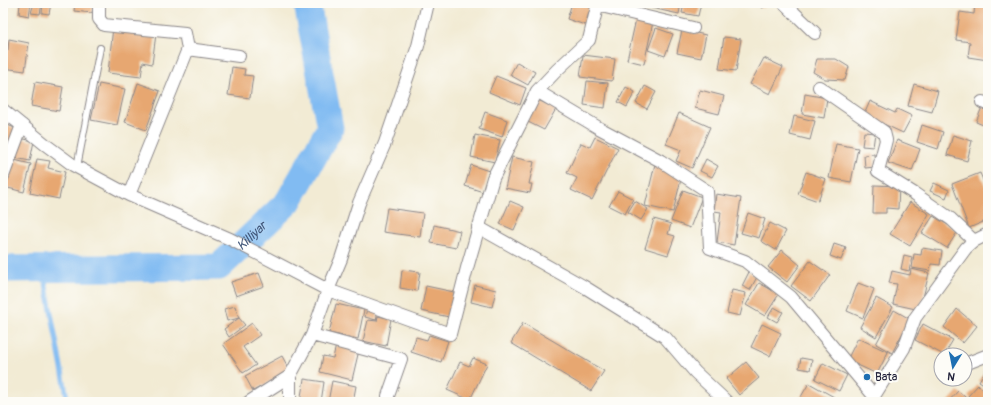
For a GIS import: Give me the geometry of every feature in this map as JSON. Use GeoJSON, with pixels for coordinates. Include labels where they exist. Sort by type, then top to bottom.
{"type":"FeatureCollection","features":[{"type":"Feature","properties":{"kind":"street"},"geometry":{"type":"LineString","coordinates":[[99,3],[99,19],[104,25],[185,34],[188,49],[129,195]]}},
{"type":"Feature","properties":{"kind":"street"},"geometry":{"type":"LineString","coordinates":[[290,402],[290,376],[312,335],[341,259],[359,203],[386,143],[418,46],[428,3]]}},
{"type":"Feature","properties":{"kind":"street"},"geometry":{"type":"LineString","coordinates":[[784,3],[815,34]]}},
{"type":"Feature","properties":{"kind":"street"},"geometry":{"type":"LineString","coordinates":[[3,110],[46,145],[77,167],[129,195],[230,239],[328,290],[450,334],[478,227],[493,178],[537,91],[589,40],[598,4],[693,28]]}},
{"type":"Feature","properties":{"kind":"street"},"geometry":{"type":"LineString","coordinates":[[188,49],[239,56]]}},
{"type":"Feature","properties":{"kind":"street"},"geometry":{"type":"LineString","coordinates":[[819,88],[884,132],[886,140],[878,171],[951,219],[974,241]]}},
{"type":"Feature","properties":{"kind":"street"},"geometry":{"type":"LineString","coordinates":[[537,91],[599,128],[661,162],[707,191],[710,248],[745,261],[791,297],[874,399],[904,348],[914,318],[966,248],[974,241],[988,234]]}},
{"type":"Feature","properties":{"kind":"street"},"geometry":{"type":"LineString","coordinates":[[3,176],[22,126]]}},
{"type":"Feature","properties":{"kind":"street"},"geometry":{"type":"LineString","coordinates":[[478,227],[583,286],[665,337],[695,372],[727,402]]}},
{"type":"Feature","properties":{"kind":"street"},"geometry":{"type":"LineString","coordinates":[[312,335],[401,359],[388,396]]}},
{"type":"Feature","properties":{"kind":"street"},"geometry":{"type":"LineString","coordinates":[[973,361],[988,355]]}},
{"type":"Feature","properties":{"kind":"street"},"geometry":{"type":"LineString","coordinates":[[249,402],[290,376]]}},
{"type":"Feature","properties":{"kind":"lane"},"geometry":{"type":"LineString","coordinates":[[77,167],[100,48]]}},
{"type":"Feature","properties":{"kind":"building"},"geometry":{"type":"Polygon","coordinates":[[[20,3],[31,3],[29,16],[19,14],[20,3]]]}},
{"type":"Feature","properties":{"kind":"building"},"geometry":{"type":"Polygon","coordinates":[[[34,3],[42,3],[40,14],[31,13],[34,3]]]}},
{"type":"Feature","properties":{"kind":"building"},"geometry":{"type":"Polygon","coordinates":[[[43,3],[51,3],[49,14],[42,13],[43,3]]]}},
{"type":"Feature","properties":{"kind":"building"},"geometry":{"type":"Polygon","coordinates":[[[75,3],[94,3],[92,13],[74,11],[75,3]]]}},
{"type":"Feature","properties":{"kind":"building"},"geometry":{"type":"Polygon","coordinates":[[[572,3],[592,3],[585,25],[567,19],[572,3]]]}},
{"type":"Feature","properties":{"kind":"building"},"geometry":{"type":"Polygon","coordinates":[[[652,3],[681,3],[679,14],[651,8],[652,3]]]}},
{"type":"Feature","properties":{"kind":"building"},"geometry":{"type":"Polygon","coordinates":[[[684,3],[701,3],[698,16],[682,13],[684,3]]]}},
{"type":"Feature","properties":{"kind":"building"},"geometry":{"type":"Polygon","coordinates":[[[753,3],[766,3],[763,8],[753,3]]]}},
{"type":"Feature","properties":{"kind":"building"},"geometry":{"type":"Polygon","coordinates":[[[975,3],[988,3],[988,60],[968,57],[970,42],[956,40],[960,12],[974,14],[975,3]]]}},
{"type":"Feature","properties":{"kind":"building"},"geometry":{"type":"Polygon","coordinates":[[[636,19],[653,22],[644,64],[627,60],[636,19]]]}},
{"type":"Feature","properties":{"kind":"building"},"geometry":{"type":"Polygon","coordinates":[[[113,27],[156,34],[152,64],[143,62],[141,77],[108,73],[113,27]]]}},
{"type":"Feature","properties":{"kind":"building"},"geometry":{"type":"Polygon","coordinates":[[[656,28],[673,34],[665,56],[648,50],[656,28]]]}},
{"type":"Feature","properties":{"kind":"building"},"geometry":{"type":"Polygon","coordinates":[[[682,30],[706,35],[701,58],[677,53],[682,30]]]}},
{"type":"Feature","properties":{"kind":"building"},"geometry":{"type":"Polygon","coordinates":[[[724,37],[741,39],[736,71],[719,69],[724,37]]]}},
{"type":"Feature","properties":{"kind":"building"},"geometry":{"type":"Polygon","coordinates":[[[9,39],[29,43],[25,71],[3,68],[3,49],[8,50],[9,39]]]}},
{"type":"Feature","properties":{"kind":"building"},"geometry":{"type":"Polygon","coordinates":[[[583,55],[615,59],[612,81],[580,77],[583,55]]]}},
{"type":"Feature","properties":{"kind":"building"},"geometry":{"type":"Polygon","coordinates":[[[764,58],[783,67],[770,94],[750,84],[764,58]]]}},
{"type":"Feature","properties":{"kind":"building"},"geometry":{"type":"Polygon","coordinates":[[[817,59],[836,59],[849,67],[845,80],[825,79],[813,72],[817,59]]]}},
{"type":"Feature","properties":{"kind":"building"},"geometry":{"type":"Polygon","coordinates":[[[517,62],[535,72],[528,85],[510,75],[517,62]]]}},
{"type":"Feature","properties":{"kind":"building"},"geometry":{"type":"Polygon","coordinates":[[[232,67],[245,69],[244,75],[253,76],[250,98],[228,95],[232,67]]]}},
{"type":"Feature","properties":{"kind":"building"},"geometry":{"type":"Polygon","coordinates":[[[496,76],[526,88],[520,105],[489,92],[496,76]]]}},
{"type":"Feature","properties":{"kind":"building"},"geometry":{"type":"Polygon","coordinates":[[[587,81],[608,83],[605,108],[584,105],[587,81]]]}},
{"type":"Feature","properties":{"kind":"building"},"geometry":{"type":"Polygon","coordinates":[[[35,82],[63,87],[59,111],[31,106],[35,82]]]}},
{"type":"Feature","properties":{"kind":"building"},"geometry":{"type":"Polygon","coordinates":[[[138,83],[160,91],[146,130],[125,122],[138,83]]]}},
{"type":"Feature","properties":{"kind":"building"},"geometry":{"type":"Polygon","coordinates":[[[99,84],[125,89],[117,125],[91,120],[99,84]]]}},
{"type":"Feature","properties":{"kind":"building"},"geometry":{"type":"Polygon","coordinates":[[[914,84],[938,91],[932,112],[908,106],[914,84]]]}},
{"type":"Feature","properties":{"kind":"building"},"geometry":{"type":"Polygon","coordinates":[[[645,86],[656,92],[647,109],[636,103],[645,86]]]}},
{"type":"Feature","properties":{"kind":"building"},"geometry":{"type":"Polygon","coordinates":[[[626,87],[635,92],[627,107],[618,102],[626,87]]]}},
{"type":"Feature","properties":{"kind":"building"},"geometry":{"type":"Polygon","coordinates":[[[700,90],[724,96],[719,114],[695,108],[700,90]]]}},
{"type":"Feature","properties":{"kind":"building"},"geometry":{"type":"Polygon","coordinates":[[[805,94],[827,98],[824,118],[802,114],[805,94]]]}},
{"type":"Feature","properties":{"kind":"building"},"geometry":{"type":"Polygon","coordinates":[[[538,100],[556,109],[544,130],[526,121],[538,100]]]}},
{"type":"Feature","properties":{"kind":"building"},"geometry":{"type":"Polygon","coordinates":[[[870,101],[895,113],[897,109],[912,116],[903,133],[864,115],[870,101]]]}},
{"type":"Feature","properties":{"kind":"building"},"geometry":{"type":"Polygon","coordinates":[[[982,107],[988,109],[988,127],[976,122],[982,107]]]}},
{"type":"Feature","properties":{"kind":"building"},"geometry":{"type":"Polygon","coordinates":[[[485,112],[507,120],[502,137],[479,129],[485,112]]]}},
{"type":"Feature","properties":{"kind":"building"},"geometry":{"type":"Polygon","coordinates":[[[679,113],[710,127],[692,168],[676,161],[681,150],[666,144],[679,113]]]}},
{"type":"Feature","properties":{"kind":"building"},"geometry":{"type":"Polygon","coordinates":[[[794,116],[815,121],[810,140],[790,135],[794,116]]]}},
{"type":"Feature","properties":{"kind":"building"},"geometry":{"type":"Polygon","coordinates":[[[3,123],[17,129],[9,149],[3,147],[3,123]]]}},
{"type":"Feature","properties":{"kind":"building"},"geometry":{"type":"Polygon","coordinates":[[[922,125],[943,132],[938,149],[917,142],[922,125]]]}},
{"type":"Feature","properties":{"kind":"building"},"geometry":{"type":"Polygon","coordinates":[[[864,132],[875,133],[873,147],[862,146],[864,132]]]}},
{"type":"Feature","properties":{"kind":"building"},"geometry":{"type":"Polygon","coordinates":[[[475,135],[500,140],[495,162],[471,157],[475,135]]]}},
{"type":"Feature","properties":{"kind":"building"},"geometry":{"type":"Polygon","coordinates":[[[953,135],[972,141],[967,161],[947,155],[953,135]]]}},
{"type":"Feature","properties":{"kind":"building"},"geometry":{"type":"Polygon","coordinates":[[[595,137],[618,148],[592,200],[571,190],[577,178],[567,173],[581,143],[590,147],[595,137]]]}},
{"type":"Feature","properties":{"kind":"building"},"geometry":{"type":"Polygon","coordinates":[[[19,138],[34,141],[30,161],[15,158],[19,138]]]}},
{"type":"Feature","properties":{"kind":"building"},"geometry":{"type":"Polygon","coordinates":[[[897,140],[920,149],[912,171],[888,163],[897,140]]]}},
{"type":"Feature","properties":{"kind":"building"},"geometry":{"type":"Polygon","coordinates":[[[836,144],[858,148],[851,182],[829,178],[836,144]]]}},
{"type":"Feature","properties":{"kind":"building"},"geometry":{"type":"Polygon","coordinates":[[[874,154],[875,167],[865,168],[864,155],[874,154]]]}},
{"type":"Feature","properties":{"kind":"building"},"geometry":{"type":"Polygon","coordinates":[[[512,157],[534,162],[529,184],[532,184],[530,193],[505,188],[512,157]]]}},
{"type":"Feature","properties":{"kind":"building"},"geometry":{"type":"Polygon","coordinates":[[[10,159],[31,164],[24,192],[4,187],[10,159]]]}},
{"type":"Feature","properties":{"kind":"building"},"geometry":{"type":"Polygon","coordinates":[[[37,159],[50,161],[48,168],[65,172],[59,199],[30,193],[37,159]]]}},
{"type":"Feature","properties":{"kind":"building"},"geometry":{"type":"Polygon","coordinates":[[[706,159],[718,166],[712,177],[700,171],[706,159]]]}},
{"type":"Feature","properties":{"kind":"building"},"geometry":{"type":"Polygon","coordinates":[[[655,164],[683,171],[673,212],[645,206],[655,164]]]}},
{"type":"Feature","properties":{"kind":"building"},"geometry":{"type":"Polygon","coordinates":[[[471,165],[489,171],[483,192],[465,186],[471,165]]]}},
{"type":"Feature","properties":{"kind":"building"},"geometry":{"type":"Polygon","coordinates":[[[806,172],[826,179],[818,201],[798,194],[806,172]]]}},
{"type":"Feature","properties":{"kind":"building"},"geometry":{"type":"Polygon","coordinates":[[[980,173],[988,192],[988,220],[969,228],[952,184],[980,173]]]}},
{"type":"Feature","properties":{"kind":"building"},"geometry":{"type":"Polygon","coordinates":[[[934,183],[949,190],[946,198],[930,191],[934,183]]]}},
{"type":"Feature","properties":{"kind":"building"},"geometry":{"type":"Polygon","coordinates":[[[874,185],[899,186],[898,209],[886,208],[886,213],[873,213],[874,185]]]}},
{"type":"Feature","properties":{"kind":"building"},"geometry":{"type":"Polygon","coordinates":[[[683,190],[702,197],[690,228],[671,221],[683,190]]]}},
{"type":"Feature","properties":{"kind":"building"},"geometry":{"type":"Polygon","coordinates":[[[618,191],[633,199],[625,214],[609,206],[618,191]]]}},
{"type":"Feature","properties":{"kind":"building"},"geometry":{"type":"Polygon","coordinates":[[[716,194],[741,198],[734,245],[717,242],[721,212],[714,211],[716,194]]]}},
{"type":"Feature","properties":{"kind":"building"},"geometry":{"type":"Polygon","coordinates":[[[510,201],[524,207],[514,230],[500,224],[510,201]]]}},
{"type":"Feature","properties":{"kind":"building"},"geometry":{"type":"Polygon","coordinates":[[[635,201],[648,209],[641,220],[628,212],[635,201]]]}},
{"type":"Feature","properties":{"kind":"building"},"geometry":{"type":"Polygon","coordinates":[[[910,202],[929,214],[910,246],[890,234],[910,202]]]}},
{"type":"Feature","properties":{"kind":"building"},"geometry":{"type":"Polygon","coordinates":[[[387,208],[423,213],[420,237],[383,232],[387,208]]]}},
{"type":"Feature","properties":{"kind":"building"},"geometry":{"type":"Polygon","coordinates":[[[748,213],[765,219],[759,238],[741,233],[748,213]]]}},
{"type":"Feature","properties":{"kind":"building"},"geometry":{"type":"Polygon","coordinates":[[[933,216],[958,231],[947,248],[922,233],[933,216]]]}},
{"type":"Feature","properties":{"kind":"building"},"geometry":{"type":"Polygon","coordinates":[[[654,219],[671,224],[668,234],[675,236],[668,255],[645,248],[654,219]]]}},
{"type":"Feature","properties":{"kind":"building"},"geometry":{"type":"Polygon","coordinates":[[[770,223],[786,231],[776,250],[761,241],[770,223]]]}},
{"type":"Feature","properties":{"kind":"building"},"geometry":{"type":"Polygon","coordinates":[[[434,225],[460,231],[456,248],[431,243],[434,225]]]}},
{"type":"Feature","properties":{"kind":"building"},"geometry":{"type":"Polygon","coordinates":[[[834,244],[846,248],[841,260],[830,256],[834,244]]]}},
{"type":"Feature","properties":{"kind":"building"},"geometry":{"type":"Polygon","coordinates":[[[922,248],[942,251],[940,265],[931,264],[930,271],[912,268],[914,254],[921,255],[922,248]]]}},
{"type":"Feature","properties":{"kind":"building"},"geometry":{"type":"Polygon","coordinates":[[[782,250],[800,265],[787,282],[768,267],[782,250]]]}},
{"type":"Feature","properties":{"kind":"building"},"geometry":{"type":"Polygon","coordinates":[[[904,255],[912,257],[909,271],[901,269],[904,255]]]}},
{"type":"Feature","properties":{"kind":"building"},"geometry":{"type":"Polygon","coordinates":[[[810,261],[830,275],[811,301],[791,286],[810,261]]]}},
{"type":"Feature","properties":{"kind":"building"},"geometry":{"type":"Polygon","coordinates":[[[911,269],[929,273],[920,310],[893,304],[897,284],[889,283],[892,271],[910,275],[911,269]]]}},
{"type":"Feature","properties":{"kind":"building"},"geometry":{"type":"Polygon","coordinates":[[[402,270],[420,272],[417,291],[400,288],[402,270]]]}},
{"type":"Feature","properties":{"kind":"building"},"geometry":{"type":"Polygon","coordinates":[[[749,272],[757,277],[750,290],[742,286],[749,272]]]}},
{"type":"Feature","properties":{"kind":"building"},"geometry":{"type":"Polygon","coordinates":[[[259,273],[264,286],[236,296],[231,282],[259,273]]]}},
{"type":"Feature","properties":{"kind":"building"},"geometry":{"type":"Polygon","coordinates":[[[759,283],[779,294],[765,316],[746,305],[759,283]]]}},
{"type":"Feature","properties":{"kind":"building"},"geometry":{"type":"Polygon","coordinates":[[[858,283],[874,289],[863,318],[847,311],[858,283]]]}},
{"type":"Feature","properties":{"kind":"building"},"geometry":{"type":"Polygon","coordinates":[[[475,285],[496,290],[492,307],[471,302],[475,285]]]}},
{"type":"Feature","properties":{"kind":"building"},"geometry":{"type":"Polygon","coordinates":[[[426,286],[454,292],[449,317],[421,311],[426,286]]]}},
{"type":"Feature","properties":{"kind":"building"},"geometry":{"type":"Polygon","coordinates":[[[732,290],[746,293],[740,316],[727,313],[732,290]]]}},
{"type":"Feature","properties":{"kind":"building"},"geometry":{"type":"Polygon","coordinates":[[[876,298],[893,307],[876,337],[860,327],[876,298]]]}},
{"type":"Feature","properties":{"kind":"building"},"geometry":{"type":"Polygon","coordinates":[[[336,304],[364,310],[358,339],[329,333],[336,304]]]}},
{"type":"Feature","properties":{"kind":"building"},"geometry":{"type":"Polygon","coordinates":[[[235,306],[239,318],[227,321],[224,309],[235,306]]]}},
{"type":"Feature","properties":{"kind":"building"},"geometry":{"type":"Polygon","coordinates":[[[774,307],[783,312],[777,322],[768,317],[774,307]]]}},
{"type":"Feature","properties":{"kind":"building"},"geometry":{"type":"Polygon","coordinates":[[[367,308],[378,311],[376,320],[365,317],[367,308]]]}},
{"type":"Feature","properties":{"kind":"building"},"geometry":{"type":"Polygon","coordinates":[[[957,309],[977,326],[963,343],[944,327],[957,309]]]}},
{"type":"Feature","properties":{"kind":"building"},"geometry":{"type":"Polygon","coordinates":[[[894,310],[910,319],[892,353],[876,344],[894,310]]]}},
{"type":"Feature","properties":{"kind":"building"},"geometry":{"type":"Polygon","coordinates":[[[378,316],[391,319],[386,346],[363,341],[368,320],[377,321],[378,316]]]}},
{"type":"Feature","properties":{"kind":"building"},"geometry":{"type":"Polygon","coordinates":[[[239,318],[245,325],[229,337],[224,329],[239,318]]]}},
{"type":"Feature","properties":{"kind":"building"},"geometry":{"type":"Polygon","coordinates":[[[252,323],[260,335],[243,347],[256,365],[243,373],[223,344],[252,323]]]}},
{"type":"Feature","properties":{"kind":"building"},"geometry":{"type":"Polygon","coordinates":[[[523,323],[604,371],[591,391],[511,343],[523,323]]]}},
{"type":"Feature","properties":{"kind":"building"},"geometry":{"type":"Polygon","coordinates":[[[762,324],[781,333],[770,356],[751,347],[762,324]]]}},
{"type":"Feature","properties":{"kind":"building"},"geometry":{"type":"Polygon","coordinates":[[[923,324],[953,340],[949,347],[933,347],[933,349],[915,340],[923,324]]]}},
{"type":"Feature","properties":{"kind":"building"},"geometry":{"type":"Polygon","coordinates":[[[429,335],[448,341],[441,362],[411,352],[416,337],[427,340],[429,335]]]}},
{"type":"Feature","properties":{"kind":"building"},"geometry":{"type":"Polygon","coordinates":[[[858,338],[888,352],[877,374],[847,360],[858,338]]]}},
{"type":"Feature","properties":{"kind":"building"},"geometry":{"type":"Polygon","coordinates":[[[336,345],[359,350],[352,380],[320,372],[323,356],[333,358],[336,345]]]}},
{"type":"Feature","properties":{"kind":"building"},"geometry":{"type":"Polygon","coordinates":[[[282,356],[290,371],[253,391],[245,376],[282,356]]]}},
{"type":"Feature","properties":{"kind":"building"},"geometry":{"type":"Polygon","coordinates":[[[473,358],[487,364],[470,400],[447,390],[460,362],[469,366],[473,358]]]}},
{"type":"Feature","properties":{"kind":"building"},"geometry":{"type":"Polygon","coordinates":[[[801,358],[812,360],[810,370],[799,368],[801,358]]]}},
{"type":"Feature","properties":{"kind":"building"},"geometry":{"type":"Polygon","coordinates":[[[746,362],[759,378],[739,395],[726,379],[746,362]]]}},
{"type":"Feature","properties":{"kind":"building"},"geometry":{"type":"Polygon","coordinates":[[[823,363],[847,375],[839,391],[815,379],[823,363]]]}},
{"type":"Feature","properties":{"kind":"building"},"geometry":{"type":"Polygon","coordinates":[[[988,366],[988,387],[979,381],[988,366]]]}},
{"type":"Feature","properties":{"kind":"building"},"geometry":{"type":"Polygon","coordinates":[[[304,379],[324,382],[321,402],[300,402],[304,379]]]}},
{"type":"Feature","properties":{"kind":"building"},"geometry":{"type":"Polygon","coordinates":[[[332,381],[356,386],[353,402],[328,402],[332,381]]]}},
{"type":"Feature","properties":{"kind":"building"},"geometry":{"type":"Polygon","coordinates":[[[809,383],[834,397],[832,402],[798,402],[809,383]]]}},
{"type":"Feature","properties":{"kind":"building"},"geometry":{"type":"Polygon","coordinates":[[[978,385],[988,394],[988,402],[974,402],[968,396],[978,385]]]}},
{"type":"Feature","properties":{"kind":"building"},"geometry":{"type":"Polygon","coordinates":[[[958,391],[971,402],[948,402],[958,391]]]}},
{"type":"Feature","properties":{"kind":"waterway","name":"Killiyar"},"geometry":{"type":"LineString","coordinates":[[3,269],[219,267],[288,202],[330,128],[307,3]]}},
{"type":"Feature","properties":{"kind":"waterway"},"geometry":{"type":"LineString","coordinates":[[43,269],[68,402]]}},
{"type":"Feature","properties":{"kind":"place","name":"Bata"},"geometry":{"type":"Point","coordinates":[867,377]}}]}
